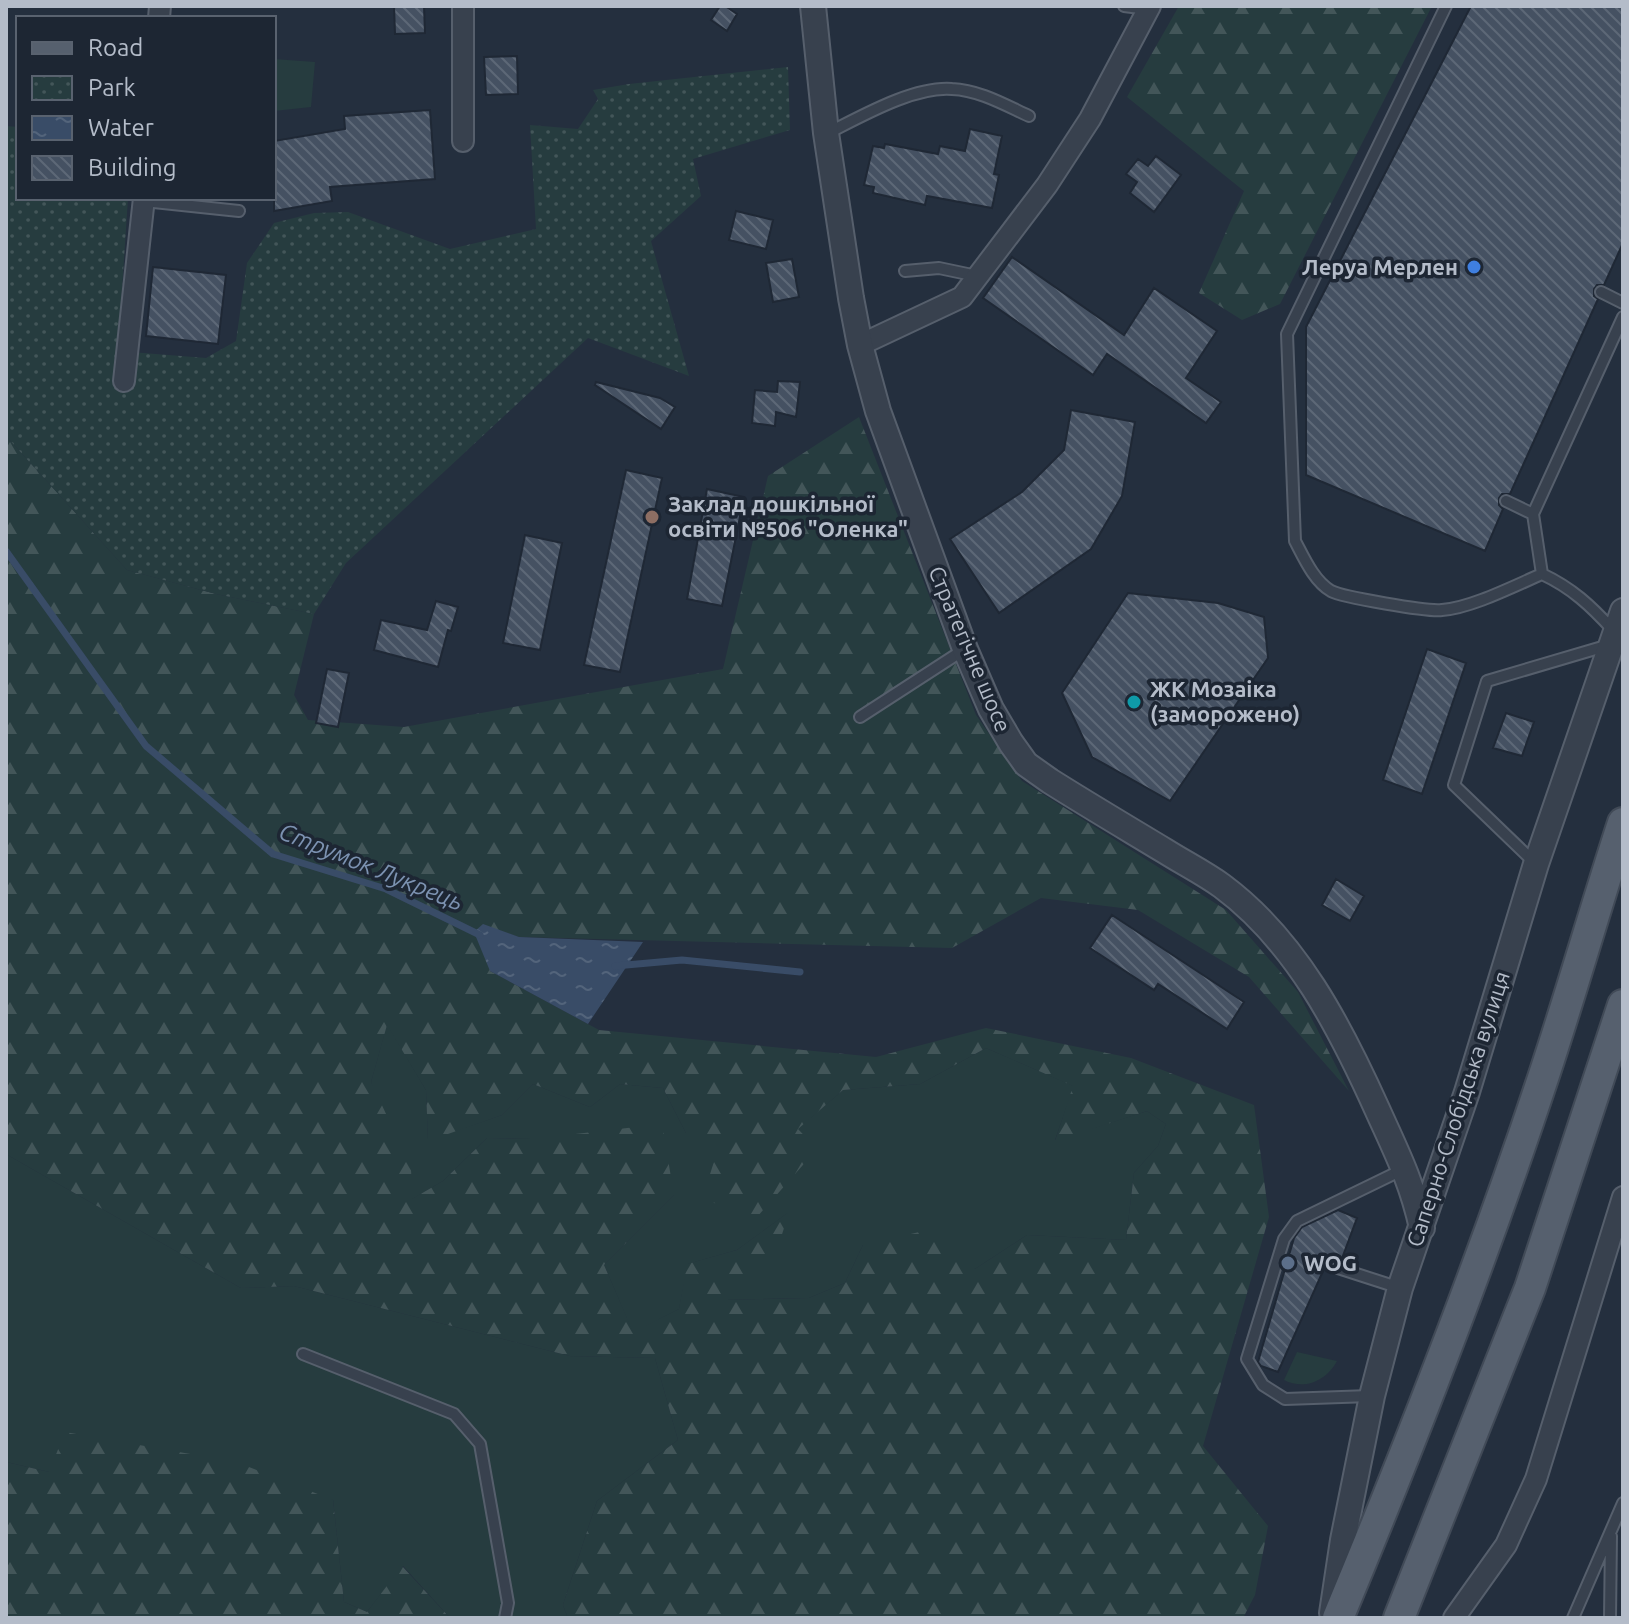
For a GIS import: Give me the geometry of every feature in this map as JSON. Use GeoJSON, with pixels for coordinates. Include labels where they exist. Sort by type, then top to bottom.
{"type":"FeatureCollection","features":[{"type":"Feature","properties":{"kind":"main road"},"geometry":{"type":"LineString","coordinates":[[1338,1618],[1406,1454],[1485,1245],[1545,1072],[1623,823]]}},
{"type":"Feature","properties":{"kind":"main road"},"geometry":{"type":"LineString","coordinates":[[1399,1618],[1530,1288],[1623,1005]]}},
{"type":"Feature","properties":{"kind":"street"},"geometry":{"type":"LineString","coordinates":[[463,6],[463,141]]}},
{"type":"Feature","properties":{"kind":"street","name":"Стратегічне шосе"},"geometry":{"type":"LineString","coordinates":[[813,6],[826,133],[860,345],[900,475],[965,649],[991,709],[1026,764],[1221,885],[1247,907],[1300,966],[1335,1023],[1405,1169],[1414,1191],[1422,1228]]}},
{"type":"Feature","properties":{"kind":"street"},"geometry":{"type":"LineString","coordinates":[[860,345],[962,297],[1047,185],[1090,119],[1149,8]]}},
{"type":"Feature","properties":{"kind":"street"},"geometry":{"type":"LineString","coordinates":[[124,381],[144,200]]}},
{"type":"Feature","properties":{"kind":"street","name":"Саперно-Слобідська вулиця"},"geometry":{"type":"LineString","coordinates":[[1332,1618],[1343,1540],[1372,1396],[1400,1288],[1467,1092],[1536,864],[1616,629]]}},
{"type":"Feature","properties":{"kind":"street"},"geometry":{"type":"LineString","coordinates":[[1454,1618],[1506,1545],[1536,1479],[1623,1197]]}},
{"type":"Feature","properties":{"kind":"lane"},"geometry":{"type":"LineString","coordinates":[[1124,6],[1149,8]]}},
{"type":"Feature","properties":{"kind":"lane"},"geometry":{"type":"LineString","coordinates":[[1446,6],[1287,334],[1295,541],[1311,571],[1331,591],[1415,609],[1443,611],[1542,574],[1589,602],[1616,629],[1487,681],[1454,785],[1536,864]]}},
{"type":"Feature","properties":{"kind":"lane"},"geometry":{"type":"LineString","coordinates":[[826,133],[925,90],[952,89],[981,94],[1029,116]]}},
{"type":"Feature","properties":{"kind":"lane"},"geometry":{"type":"LineString","coordinates":[[144,200],[239,211]]}},
{"type":"Feature","properties":{"kind":"lane"},"geometry":{"type":"LineString","coordinates":[[905,271],[939,268],[977,276]]}},
{"type":"Feature","properties":{"kind":"lane"},"geometry":{"type":"LineString","coordinates":[[1601,292],[1623,303]]}},
{"type":"Feature","properties":{"kind":"lane"},"geometry":{"type":"LineString","coordinates":[[1542,574],[1533,514],[1623,317]]}},
{"type":"Feature","properties":{"kind":"lane"},"geometry":{"type":"LineString","coordinates":[[1506,501],[1533,514]]}},
{"type":"Feature","properties":{"kind":"lane"},"geometry":{"type":"LineString","coordinates":[[860,717],[965,649]]}},
{"type":"Feature","properties":{"kind":"lane"},"geometry":{"type":"LineString","coordinates":[[1372,1396],[1285,1399],[1263,1385],[1247,1359],[1284,1239],[1297,1221],[1328,1209],[1405,1169]]}},
{"type":"Feature","properties":{"kind":"lane"},"geometry":{"type":"LineString","coordinates":[[1338,1268],[1400,1288]]}},
{"type":"Feature","properties":{"kind":"lane"},"geometry":{"type":"LineString","coordinates":[[303,1354],[454,1414],[480,1444],[508,1603],[505,1618]]}},
{"type":"Feature","properties":{"kind":"lane"},"geometry":{"type":"LineString","coordinates":[[1573,1618],[1623,1503]]}},
{"type":"Feature","properties":{"kind":"lane"},"geometry":{"type":"LineString","coordinates":[[1610,1618],[1611,1531]]}},
{"type":"Feature","properties":{"kind":"green space"},"geometry":{"type":"Polygon","coordinates":[[[1179,6],[1432,6],[1280,304],[1242,320],[1199,293],[1244,191],[1127,97],[1179,6]]]}},
{"type":"Feature","properties":{"kind":"green space"},"geometry":{"type":"Polygon","coordinates":[[[276,59],[315,62],[311,107],[276,111],[276,59]]]}},
{"type":"Feature","properties":{"kind":"green space"},"geometry":{"type":"Polygon","coordinates":[[[788,67],[790,130],[693,159],[701,196],[651,241],[689,376],[588,338],[346,563],[314,614],[216,594],[127,570],[6,436],[6,126],[16,127],[16,200],[128,200],[118,351],[206,358],[236,341],[247,263],[274,223],[314,213],[348,212],[450,249],[536,229],[530,125],[578,129],[598,99],[593,90],[788,67]]]}},
{"type":"Feature","properties":{"kind":"green space"},"geometry":{"type":"Polygon","coordinates":[[[859,417],[976,715],[1022,781],[1226,910],[1298,992],[1349,1091],[1249,977],[1138,910],[1041,898],[952,948],[519,937],[483,925],[490,971],[599,1030],[876,1057],[986,1028],[1131,1058],[1254,1105],[1269,1217],[1203,1446],[1268,1526],[1255,1595],[1243,1618],[568,1618],[563,1605],[597,1501],[678,1440],[655,1358],[570,1356],[294,1286],[241,1288],[6,1154],[6,436],[127,570],[216,594],[314,614],[294,695],[308,720],[404,727],[723,669],[768,476],[859,417]],[[387,1025],[371,1082],[411,1167],[412,1199],[443,1181],[487,1138],[532,1139],[662,1124],[674,1195],[604,1265],[633,1332],[679,1309],[687,1264],[737,1250],[789,1212],[774,1260],[727,1300],[809,1298],[845,1283],[863,1245],[928,1230],[975,1269],[1027,1235],[1126,1240],[1134,1173],[1158,1146],[1166,1124],[1147,1111],[1055,1141],[1073,1086],[986,1048],[920,1084],[843,1090],[798,1129],[817,1149],[750,1225],[703,1196],[720,1143],[686,1133],[663,1088],[620,1084],[590,1107],[533,1084],[502,1115],[428,1141],[426,1090],[387,1025]]]}},
{"type":"Feature","properties":{"kind":"green space"},"geometry":{"type":"Polygon","coordinates":[[[387,1024],[426,1090],[428,1140],[502,1115],[533,1084],[590,1107],[620,1084],[663,1088],[686,1133],[797,1129],[843,1090],[920,1084],[986,1048],[1074,1086],[1055,1140],[1147,1111],[1166,1124],[1158,1146],[1134,1173],[1126,1240],[1027,1235],[975,1269],[863,1245],[845,1283],[809,1298],[725,1300],[788,1213],[737,1250],[688,1264],[679,1309],[633,1333],[604,1265],[674,1195],[532,1139],[487,1138],[443,1181],[411,1200],[371,1082],[387,1024]]]}},
{"type":"Feature","properties":{"kind":"green space"},"geometry":{"type":"Polygon","coordinates":[[[6,1154],[241,1288],[294,1286],[570,1356],[655,1358],[678,1440],[597,1501],[563,1605],[568,1618],[450,1618],[403,1566],[367,1612],[344,1602],[333,1500],[49,1472],[6,1462],[6,1154]]]}},
{"type":"Feature","properties":{"kind":"green space"},"geometry":{"type":"Polygon","coordinates":[[[1297,1352],[1337,1361],[1327,1374],[1315,1382],[1292,1383],[1284,1380],[1297,1352]]]}},
{"type":"Feature","properties":{"kind":"green space"},"geometry":{"type":"Polygon","coordinates":[[[65,1432],[236,1462],[333,1500],[344,1602],[367,1612],[402,1566],[450,1618],[6,1618],[6,1462],[49,1472],[65,1432]]]}},
{"type":"Feature","properties":{"kind":"water"},"geometry":{"type":"Polygon","coordinates":[[[483,924],[519,937],[643,942],[588,1024],[490,971],[474,932],[483,924]]]}},
{"type":"Feature","properties":{"kind":"building"},"geometry":{"type":"Polygon","coordinates":[[[394,6],[424,6],[425,33],[395,34],[394,6]]]}},
{"type":"Feature","properties":{"kind":"building"},"geometry":{"type":"Polygon","coordinates":[[[720,6],[737,14],[727,31],[711,20],[720,6]]]}},
{"type":"Feature","properties":{"kind":"building","name":"Леруа Мерлен"},"geometry":{"type":"Polygon","coordinates":[[[1471,6],[1623,6],[1623,243],[1604,285],[1597,285],[1594,289],[1594,296],[1598,299],[1510,494],[1502,494],[1499,498],[1503,509],[1485,551],[1306,475],[1306,327],[1471,6]]]}},
{"type":"Feature","properties":{"kind":"building"},"geometry":{"type":"Polygon","coordinates":[[[517,56],[518,94],[486,95],[484,57],[517,56]]]}},
{"type":"Feature","properties":{"kind":"building"},"geometry":{"type":"Polygon","coordinates":[[[430,110],[435,179],[330,187],[332,201],[274,211],[276,141],[345,129],[344,116],[430,110]]]}},
{"type":"Feature","properties":{"kind":"building"},"geometry":{"type":"Polygon","coordinates":[[[970,129],[1002,136],[994,174],[999,175],[992,208],[927,196],[925,205],[873,193],[874,187],[864,185],[873,146],[884,148],[885,144],[938,154],[940,146],[965,151],[970,129]]]}},
{"type":"Feature","properties":{"kind":"building"},"geometry":{"type":"Polygon","coordinates":[[[1156,156],[1181,175],[1154,212],[1130,193],[1137,182],[1126,174],[1138,159],[1148,166],[1156,156]]]}},
{"type":"Feature","properties":{"kind":"building"},"geometry":{"type":"Polygon","coordinates":[[[736,211],[773,220],[766,249],[729,240],[736,211]]]}},
{"type":"Feature","properties":{"kind":"building"},"geometry":{"type":"Polygon","coordinates":[[[1012,257],[1124,335],[1154,288],[1217,331],[1186,378],[1221,402],[1206,423],[1107,354],[1093,375],[983,298],[1012,257]]]}},
{"type":"Feature","properties":{"kind":"building"},"geometry":{"type":"Polygon","coordinates":[[[792,259],[799,297],[773,302],[766,263],[792,259]]]}},
{"type":"Feature","properties":{"kind":"building"},"geometry":{"type":"Polygon","coordinates":[[[153,267],[226,275],[218,344],[146,336],[153,267]]]}},
{"type":"Feature","properties":{"kind":"building"},"geometry":{"type":"Polygon","coordinates":[[[778,381],[800,382],[796,417],[776,412],[775,426],[752,423],[755,390],[777,392],[778,381]]]}},
{"type":"Feature","properties":{"kind":"building"},"geometry":{"type":"Polygon","coordinates":[[[596,382],[660,398],[675,407],[661,429],[595,385],[596,382]]]}},
{"type":"Feature","properties":{"kind":"building"},"geometry":{"type":"Polygon","coordinates":[[[1071,410],[1135,422],[1122,496],[1091,549],[999,613],[950,539],[1022,492],[1064,450],[1071,410]]]}},
{"type":"Feature","properties":{"kind":"building"},"geometry":{"type":"Polygon","coordinates":[[[626,470],[662,478],[620,672],[584,665],[626,470]]]}},
{"type":"Feature","properties":{"kind":"building"},"geometry":{"type":"Polygon","coordinates":[[[707,489],[744,497],[722,606],[687,599],[707,489]]]}},
{"type":"Feature","properties":{"kind":"building"},"geometry":{"type":"Polygon","coordinates":[[[525,535],[562,543],[540,650],[503,643],[525,535]]]}},
{"type":"Feature","properties":{"kind":"building"},"geometry":{"type":"Polygon","coordinates":[[[1128,593],[1218,603],[1264,617],[1268,658],[1170,801],[1092,757],[1062,693],[1128,593]]]}},
{"type":"Feature","properties":{"kind":"building"},"geometry":{"type":"Polygon","coordinates":[[[436,601],[458,607],[438,667],[374,650],[381,620],[427,630],[436,601]]]}},
{"type":"Feature","properties":{"kind":"building"},"geometry":{"type":"Polygon","coordinates":[[[1427,649],[1466,663],[1422,794],[1383,780],[1427,649]]]}},
{"type":"Feature","properties":{"kind":"building"},"geometry":{"type":"Polygon","coordinates":[[[327,669],[349,673],[338,727],[316,723],[327,669]]]}},
{"type":"Feature","properties":{"kind":"building"},"geometry":{"type":"Polygon","coordinates":[[[1506,713],[1534,722],[1522,756],[1493,748],[1506,713]]]}},
{"type":"Feature","properties":{"kind":"building"},"geometry":{"type":"Polygon","coordinates":[[[1336,879],[1364,896],[1350,921],[1322,905],[1336,879]]]}},
{"type":"Feature","properties":{"kind":"building"},"geometry":{"type":"Polygon","coordinates":[[[1112,915],[1244,1002],[1227,1029],[1158,984],[1154,990],[1090,948],[1112,915]]]}},
{"type":"Feature","properties":{"kind":"building"},"geometry":{"type":"Polygon","coordinates":[[[1338,1210],[1357,1218],[1341,1261],[1327,1262],[1278,1372],[1261,1366],[1258,1362],[1294,1238],[1302,1227],[1338,1210]]]}},
{"type":"Feature","properties":{"kind":"waterway","name":"Струмок Лукрець"},"geometry":{"type":"LineString","coordinates":[[6,551],[146,746],[273,854],[386,889],[480,935]]}},
{"type":"Feature","properties":{"kind":"waterway","name":"Струмок Лукрець"},"geometry":{"type":"LineString","coordinates":[[615,966],[682,960],[800,972]]}},
{"type":"Feature","properties":{"kind":"place","name":"Леруа Мерлен"},"geometry":{"type":"Point","coordinates":[1474,267]}},
{"type":"Feature","properties":{"kind":"place","name":"Заклад дошкільної освіти №506 \"Оленка\""},"geometry":{"type":"Point","coordinates":[652,517]}},
{"type":"Feature","properties":{"kind":"place","name":"ЖК Мозаіка (заморожено)"},"geometry":{"type":"Point","coordinates":[1134,702]}},
{"type":"Feature","properties":{"kind":"place","name":"WOG"},"geometry":{"type":"Point","coordinates":[1288,1263]}}]}
